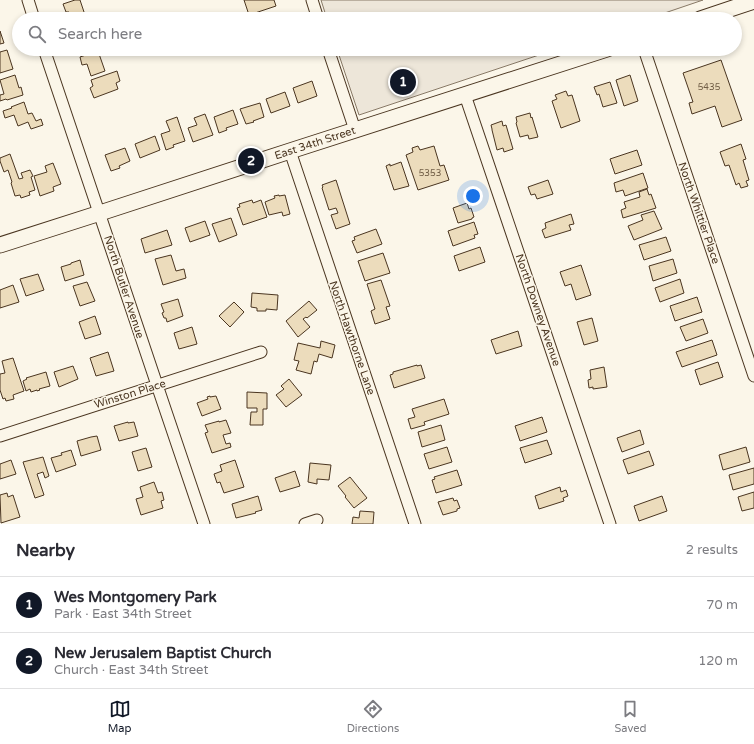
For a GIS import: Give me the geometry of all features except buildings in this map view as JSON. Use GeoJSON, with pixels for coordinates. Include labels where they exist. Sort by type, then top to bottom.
{"type":"FeatureCollection","features":[{"type":"Feature","properties":{"kind":"main road"},"geometry":{"type":"LineString","coordinates":[[721,12],[754,1]]}},
{"type":"Feature","properties":{"kind":"main road","name":"East 34th Street"},"geometry":{"type":"LineString","coordinates":[[0,245],[100,214],[585,56]]}},
{"type":"Feature","properties":{"kind":"street"},"geometry":{"type":"LineString","coordinates":[[28,0],[32,12]]}},
{"type":"Feature","properties":{"kind":"street"},"geometry":{"type":"LineString","coordinates":[[312,0],[316,12]]}},
{"type":"Feature","properties":{"kind":"street","name":"North Butler Avenue"},"geometry":{"type":"LineString","coordinates":[[46,56],[204,524]]}},
{"type":"Feature","properties":{"kind":"street"},"geometry":{"type":"LineString","coordinates":[[330,56],[355,130]]}},
{"type":"Feature","properties":{"kind":"street","name":"North Whittier Place"},"geometry":{"type":"LineString","coordinates":[[646,56],[754,376]]}},
{"type":"Feature","properties":{"kind":"street","name":"North Downey Avenue"},"geometry":{"type":"LineString","coordinates":[[465,95],[610,524]]}},
{"type":"Feature","properties":{"kind":"street","name":"North Hawthorne Lane"},"geometry":{"type":"LineString","coordinates":[[290,151],[416,524]]}},
{"type":"Feature","properties":{"kind":"street","name":"Winston Place"},"geometry":{"type":"LineString","coordinates":[[0,436],[261,352]]}},
{"type":"Feature","properties":{"kind":"street"},"geometry":{"type":"LineString","coordinates":[[305,524],[317,520]]}},
{"type":"Feature","properties":{"kind":"shaded area"},"geometry":{"type":"Polygon","coordinates":[[[321,0],[703,0],[668,12],[325,12],[321,0]]]}},
{"type":"Feature","properties":{"kind":"shaded area"},"geometry":{"type":"Polygon","coordinates":[[[339,56],[536,56],[359,115],[339,56]]]}},
{"type":"Feature","properties":{"kind":"place","name":"Wes Montgomery Park"},"geometry":{"type":"Point","coordinates":[403,82]}},
{"type":"Feature","properties":{"kind":"place","name":"New Jerusalem Baptist Church"},"geometry":{"type":"Point","coordinates":[251,161]}}]}
